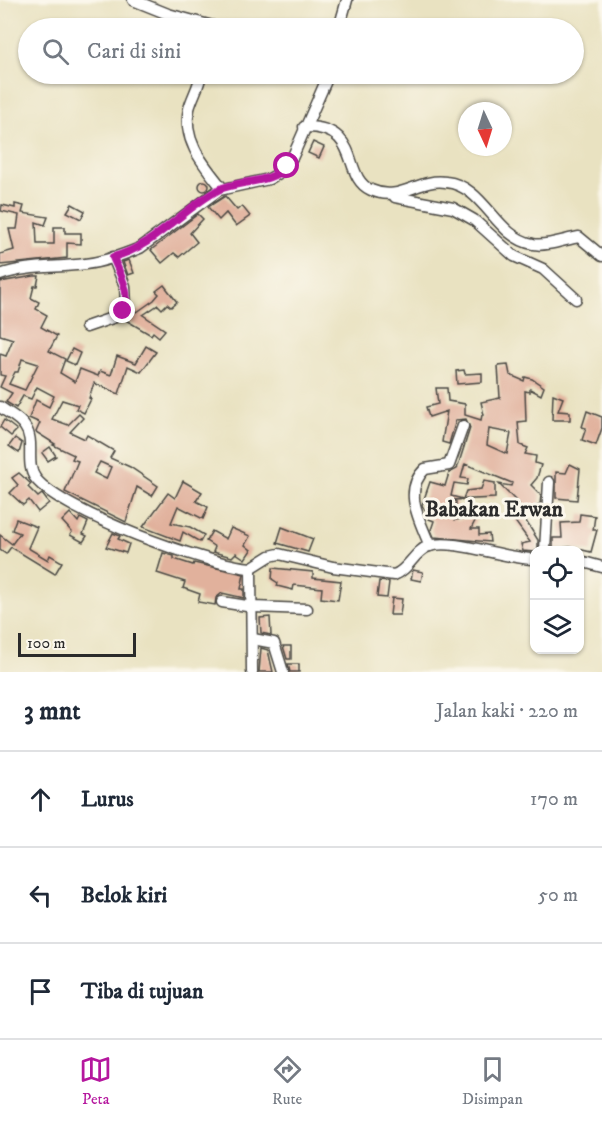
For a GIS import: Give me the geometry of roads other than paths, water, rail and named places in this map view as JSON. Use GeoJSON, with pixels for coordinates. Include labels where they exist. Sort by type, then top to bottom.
{"type":"FeatureCollection","features":[{"type":"Feature","properties":{"kind":"street"},"geometry":{"type":"LineString","coordinates":[[133,0],[183,18]]}},
{"type":"Feature","properties":{"kind":"street"},"geometry":{"type":"LineString","coordinates":[[342,18],[347,0]]}},
{"type":"Feature","properties":{"kind":"street"},"geometry":{"type":"LineString","coordinates":[[197,84],[189,107],[187,136],[206,168],[223,189]]}},
{"type":"Feature","properties":{"kind":"street"},"geometry":{"type":"LineString","coordinates":[[0,275],[40,267],[88,264],[140,248],[223,189],[269,179],[282,172],[293,156],[324,84]]}},
{"type":"Feature","properties":{"kind":"street"},"geometry":{"type":"LineString","coordinates":[[304,127],[319,127],[337,135],[350,154],[359,180],[369,190],[425,201],[460,212],[474,220],[513,256],[543,269],[576,299]]}},
{"type":"Feature","properties":{"kind":"street"},"geometry":{"type":"LineString","coordinates":[[391,196],[424,183],[446,182],[464,186],[508,232],[534,244],[579,237],[602,256]]}},
{"type":"Feature","properties":{"kind":"street"},"geometry":{"type":"LineString","coordinates":[[86,327],[115,317],[126,306],[125,286],[113,257]]}},
{"type":"Feature","properties":{"kind":"street"},"geometry":{"type":"LineString","coordinates":[[0,407],[25,426],[28,433],[31,470],[36,479],[50,490],[116,526],[214,561],[251,568],[270,556],[279,554],[333,567],[394,575],[403,570],[416,555],[429,546],[453,546],[530,559]]}},
{"type":"Feature","properties":{"kind":"street"},"geometry":{"type":"LineString","coordinates":[[429,546],[413,504],[413,488],[425,469],[449,465],[463,426]]}},
{"type":"Feature","properties":{"kind":"street"},"geometry":{"type":"LineString","coordinates":[[545,546],[549,482]]}},
{"type":"Feature","properties":{"kind":"street"},"geometry":{"type":"LineString","coordinates":[[584,562],[602,567]]}},
{"type":"Feature","properties":{"kind":"street"},"geometry":{"type":"LineString","coordinates":[[251,568],[252,672]]}},
{"type":"Feature","properties":{"kind":"street"},"geometry":{"type":"LineString","coordinates":[[222,602],[253,607],[307,609]]}},
{"type":"Feature","properties":{"kind":"street"},"geometry":{"type":"LineString","coordinates":[[253,639],[274,643],[283,672]]}},
{"type":"Feature","properties":{"kind":"district","name":"Babakan Erwan"},"geometry":{"type":"Point","coordinates":[494,509]}}]}
